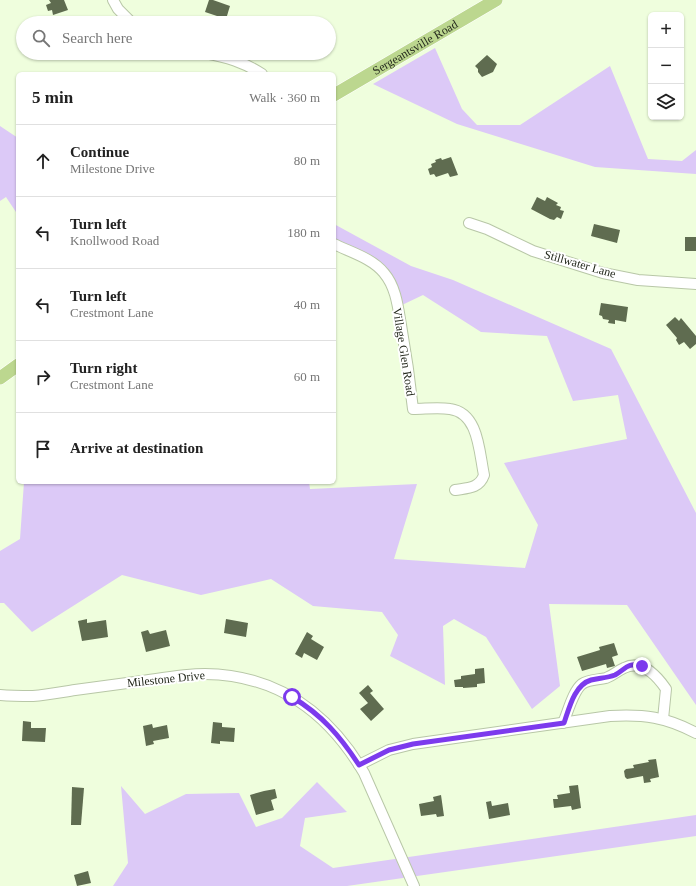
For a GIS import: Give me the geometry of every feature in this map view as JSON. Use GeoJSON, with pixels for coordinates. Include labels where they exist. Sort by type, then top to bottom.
{"type":"FeatureCollection","features":[{"type":"Feature","properties":{"kind":"main road","name":"Sergeantsville Road"},"geometry":{"type":"LineString","coordinates":[[336,95],[496,0]]}},
{"type":"Feature","properties":{"kind":"main road"},"geometry":{"type":"LineString","coordinates":[[0,378],[16,366]]}},
{"type":"Feature","properties":{"kind":"street"},"geometry":{"type":"LineString","coordinates":[[113,0],[118,9],[125,16]]}},
{"type":"Feature","properties":{"kind":"street"},"geometry":{"type":"LineString","coordinates":[[234,60],[258,72]]}},
{"type":"Feature","properties":{"kind":"street","name":"Stillwater Lane"},"geometry":{"type":"LineString","coordinates":[[469,224],[487,229],[534,251],[604,273],[638,280],[696,284]]}},
{"type":"Feature","properties":{"kind":"street","name":"Village Glen Road"},"geometry":{"type":"LineString","coordinates":[[336,245],[373,263],[388,279],[398,306],[413,409],[443,408],[455,410],[466,415],[474,427],[484,475],[478,485],[455,490]]}},
{"type":"Feature","properties":{"kind":"street"},"geometry":{"type":"LineString","coordinates":[[564,723],[576,692],[582,684],[590,680],[605,678],[616,674],[623,668],[635,664],[642,666],[658,678],[666,689],[663,719]]}},
{"type":"Feature","properties":{"kind":"street","name":"Milestone Drive"},"geometry":{"type":"LineString","coordinates":[[0,695],[40,695],[190,674],[218,674],[243,678],[282,691],[308,707],[332,728],[359,765],[414,886]]}},
{"type":"Feature","properties":{"kind":"street"},"geometry":{"type":"LineString","coordinates":[[359,765],[389,750],[413,744],[624,716],[637,715],[663,719],[674,722],[696,733]]}},
{"type":"Feature","properties":{"kind":"shaded area"},"geometry":{"type":"Polygon","coordinates":[[[435,48],[462,109],[477,125],[520,125],[610,66],[648,159],[682,161],[696,150],[696,174],[595,167],[457,124],[373,84],[435,48]]]}},
{"type":"Feature","properties":{"kind":"shaded area"},"geometry":{"type":"Polygon","coordinates":[[[0,126],[16,137],[16,212],[6,197],[0,201],[0,126]]]}},
{"type":"Feature","properties":{"kind":"shaded area"},"geometry":{"type":"Polygon","coordinates":[[[336,225],[411,266],[453,280],[611,349],[696,513],[696,705],[627,605],[549,604],[560,686],[532,709],[486,637],[454,619],[443,626],[445,685],[390,656],[398,635],[382,612],[313,606],[271,579],[201,595],[122,575],[32,632],[4,603],[0,603],[0,551],[20,539],[24,484],[309,484],[310,489],[417,484],[394,559],[525,568],[538,525],[504,463],[627,439],[618,395],[573,401],[547,336],[481,332],[423,295],[402,305],[396,284],[382,263],[336,239],[336,225]]]}},
{"type":"Feature","properties":{"kind":"shaded area"},"geometry":{"type":"Polygon","coordinates":[[[317,782],[347,812],[305,818],[300,846],[333,868],[696,815],[696,836],[347,886],[113,886],[128,863],[121,786],[145,814],[186,794],[239,793],[256,827],[282,818],[317,782]]]}},
{"type":"Feature","properties":{"kind":"building"},"geometry":{"type":"Polygon","coordinates":[[[49,0],[64,0],[68,10],[53,15],[52,10],[48,11],[46,5],[51,3],[49,0]]]}},
{"type":"Feature","properties":{"kind":"building"},"geometry":{"type":"Polygon","coordinates":[[[209,0],[230,6],[227,16],[217,16],[205,12],[209,0]]]}},
{"type":"Feature","properties":{"kind":"building"},"geometry":{"type":"Polygon","coordinates":[[[487,55],[497,64],[493,72],[482,77],[475,66],[487,55]]]}},
{"type":"Feature","properties":{"kind":"building"},"geometry":{"type":"Polygon","coordinates":[[[451,157],[458,175],[450,177],[448,173],[436,177],[434,174],[430,175],[428,169],[432,167],[431,164],[436,162],[435,160],[441,158],[442,160],[451,157]]]}},
{"type":"Feature","properties":{"kind":"building"},"geometry":{"type":"Polygon","coordinates":[[[537,197],[545,201],[547,197],[558,203],[556,205],[561,207],[560,210],[564,211],[561,219],[557,217],[554,220],[550,219],[531,209],[537,197]]]}},
{"type":"Feature","properties":{"kind":"building"},"geometry":{"type":"Polygon","coordinates":[[[594,224],[620,230],[617,243],[591,236],[594,224]]]}},
{"type":"Feature","properties":{"kind":"building"},"geometry":{"type":"Polygon","coordinates":[[[685,237],[696,237],[696,251],[685,251],[685,237]]]}},
{"type":"Feature","properties":{"kind":"building"},"geometry":{"type":"Polygon","coordinates":[[[601,303],[628,307],[626,322],[615,320],[615,324],[608,323],[609,320],[603,319],[602,316],[599,315],[601,303]]]}},
{"type":"Feature","properties":{"kind":"building"},"geometry":{"type":"Polygon","coordinates":[[[675,317],[679,321],[681,318],[696,336],[696,344],[690,349],[684,342],[679,345],[676,340],[677,338],[666,325],[675,317]]]}},
{"type":"Feature","properties":{"kind":"building"},"geometry":{"type":"Polygon","coordinates":[[[87,619],[87,623],[106,620],[108,637],[82,641],[78,621],[87,619]]]}},
{"type":"Feature","properties":{"kind":"building"},"geometry":{"type":"Polygon","coordinates":[[[226,619],[248,623],[246,637],[224,633],[226,619]]]}},
{"type":"Feature","properties":{"kind":"building"},"geometry":{"type":"Polygon","coordinates":[[[148,630],[150,634],[166,630],[170,646],[146,652],[141,632],[148,630]]]}},
{"type":"Feature","properties":{"kind":"building"},"geometry":{"type":"Polygon","coordinates":[[[307,632],[313,636],[311,639],[324,647],[317,660],[304,653],[302,658],[295,654],[307,632]]]}},
{"type":"Feature","properties":{"kind":"building"},"geometry":{"type":"Polygon","coordinates":[[[614,643],[618,655],[612,657],[615,666],[607,668],[606,664],[582,671],[577,657],[600,650],[599,647],[614,643]]]}},
{"type":"Feature","properties":{"kind":"building"},"geometry":{"type":"Polygon","coordinates":[[[484,668],[485,683],[477,684],[477,687],[455,687],[454,680],[461,679],[461,676],[475,674],[475,669],[484,668]]]}},
{"type":"Feature","properties":{"kind":"building"},"geometry":{"type":"Polygon","coordinates":[[[368,685],[373,691],[370,693],[384,709],[371,721],[360,709],[368,703],[359,693],[368,685]]]}},
{"type":"Feature","properties":{"kind":"building"},"geometry":{"type":"Polygon","coordinates":[[[23,721],[31,722],[31,728],[46,728],[45,742],[22,741],[23,721]]]}},
{"type":"Feature","properties":{"kind":"building"},"geometry":{"type":"Polygon","coordinates":[[[213,722],[222,723],[222,727],[235,728],[234,742],[220,741],[220,744],[211,743],[213,722]]]}},
{"type":"Feature","properties":{"kind":"building"},"geometry":{"type":"Polygon","coordinates":[[[152,724],[153,728],[167,725],[169,738],[153,741],[154,744],[146,746],[143,726],[152,724]]]}},
{"type":"Feature","properties":{"kind":"building"},"geometry":{"type":"Polygon","coordinates":[[[656,759],[659,777],[650,779],[651,782],[644,783],[643,776],[627,779],[625,777],[624,771],[626,769],[634,768],[633,765],[649,762],[648,760],[656,759]]]}},
{"type":"Feature","properties":{"kind":"building"},"geometry":{"type":"Polygon","coordinates":[[[578,785],[581,808],[572,810],[571,806],[554,808],[553,799],[558,799],[557,795],[570,793],[569,786],[578,785]]]}},
{"type":"Feature","properties":{"kind":"building"},"geometry":{"type":"Polygon","coordinates":[[[72,787],[84,788],[81,825],[71,825],[72,787]]]}},
{"type":"Feature","properties":{"kind":"building"},"geometry":{"type":"Polygon","coordinates":[[[275,789],[277,798],[271,800],[274,810],[256,815],[250,795],[275,789]]]}},
{"type":"Feature","properties":{"kind":"building"},"geometry":{"type":"Polygon","coordinates":[[[441,795],[444,816],[437,817],[436,814],[421,816],[419,804],[434,801],[433,797],[441,795]]]}},
{"type":"Feature","properties":{"kind":"building"},"geometry":{"type":"Polygon","coordinates":[[[491,801],[492,806],[508,803],[510,815],[489,819],[486,802],[491,801]]]}},
{"type":"Feature","properties":{"kind":"building"},"geometry":{"type":"Polygon","coordinates":[[[88,871],[91,883],[77,886],[74,875],[88,871]]]}},
{"type":"Feature","properties":{"kind":"route"},"geometry":{"type":"LineString","coordinates":[[292,697],[313,711],[332,728],[359,765],[389,750],[413,744],[564,723],[576,692],[582,684],[590,680],[605,678],[616,674],[623,668],[635,664],[642,666]]}}]}
